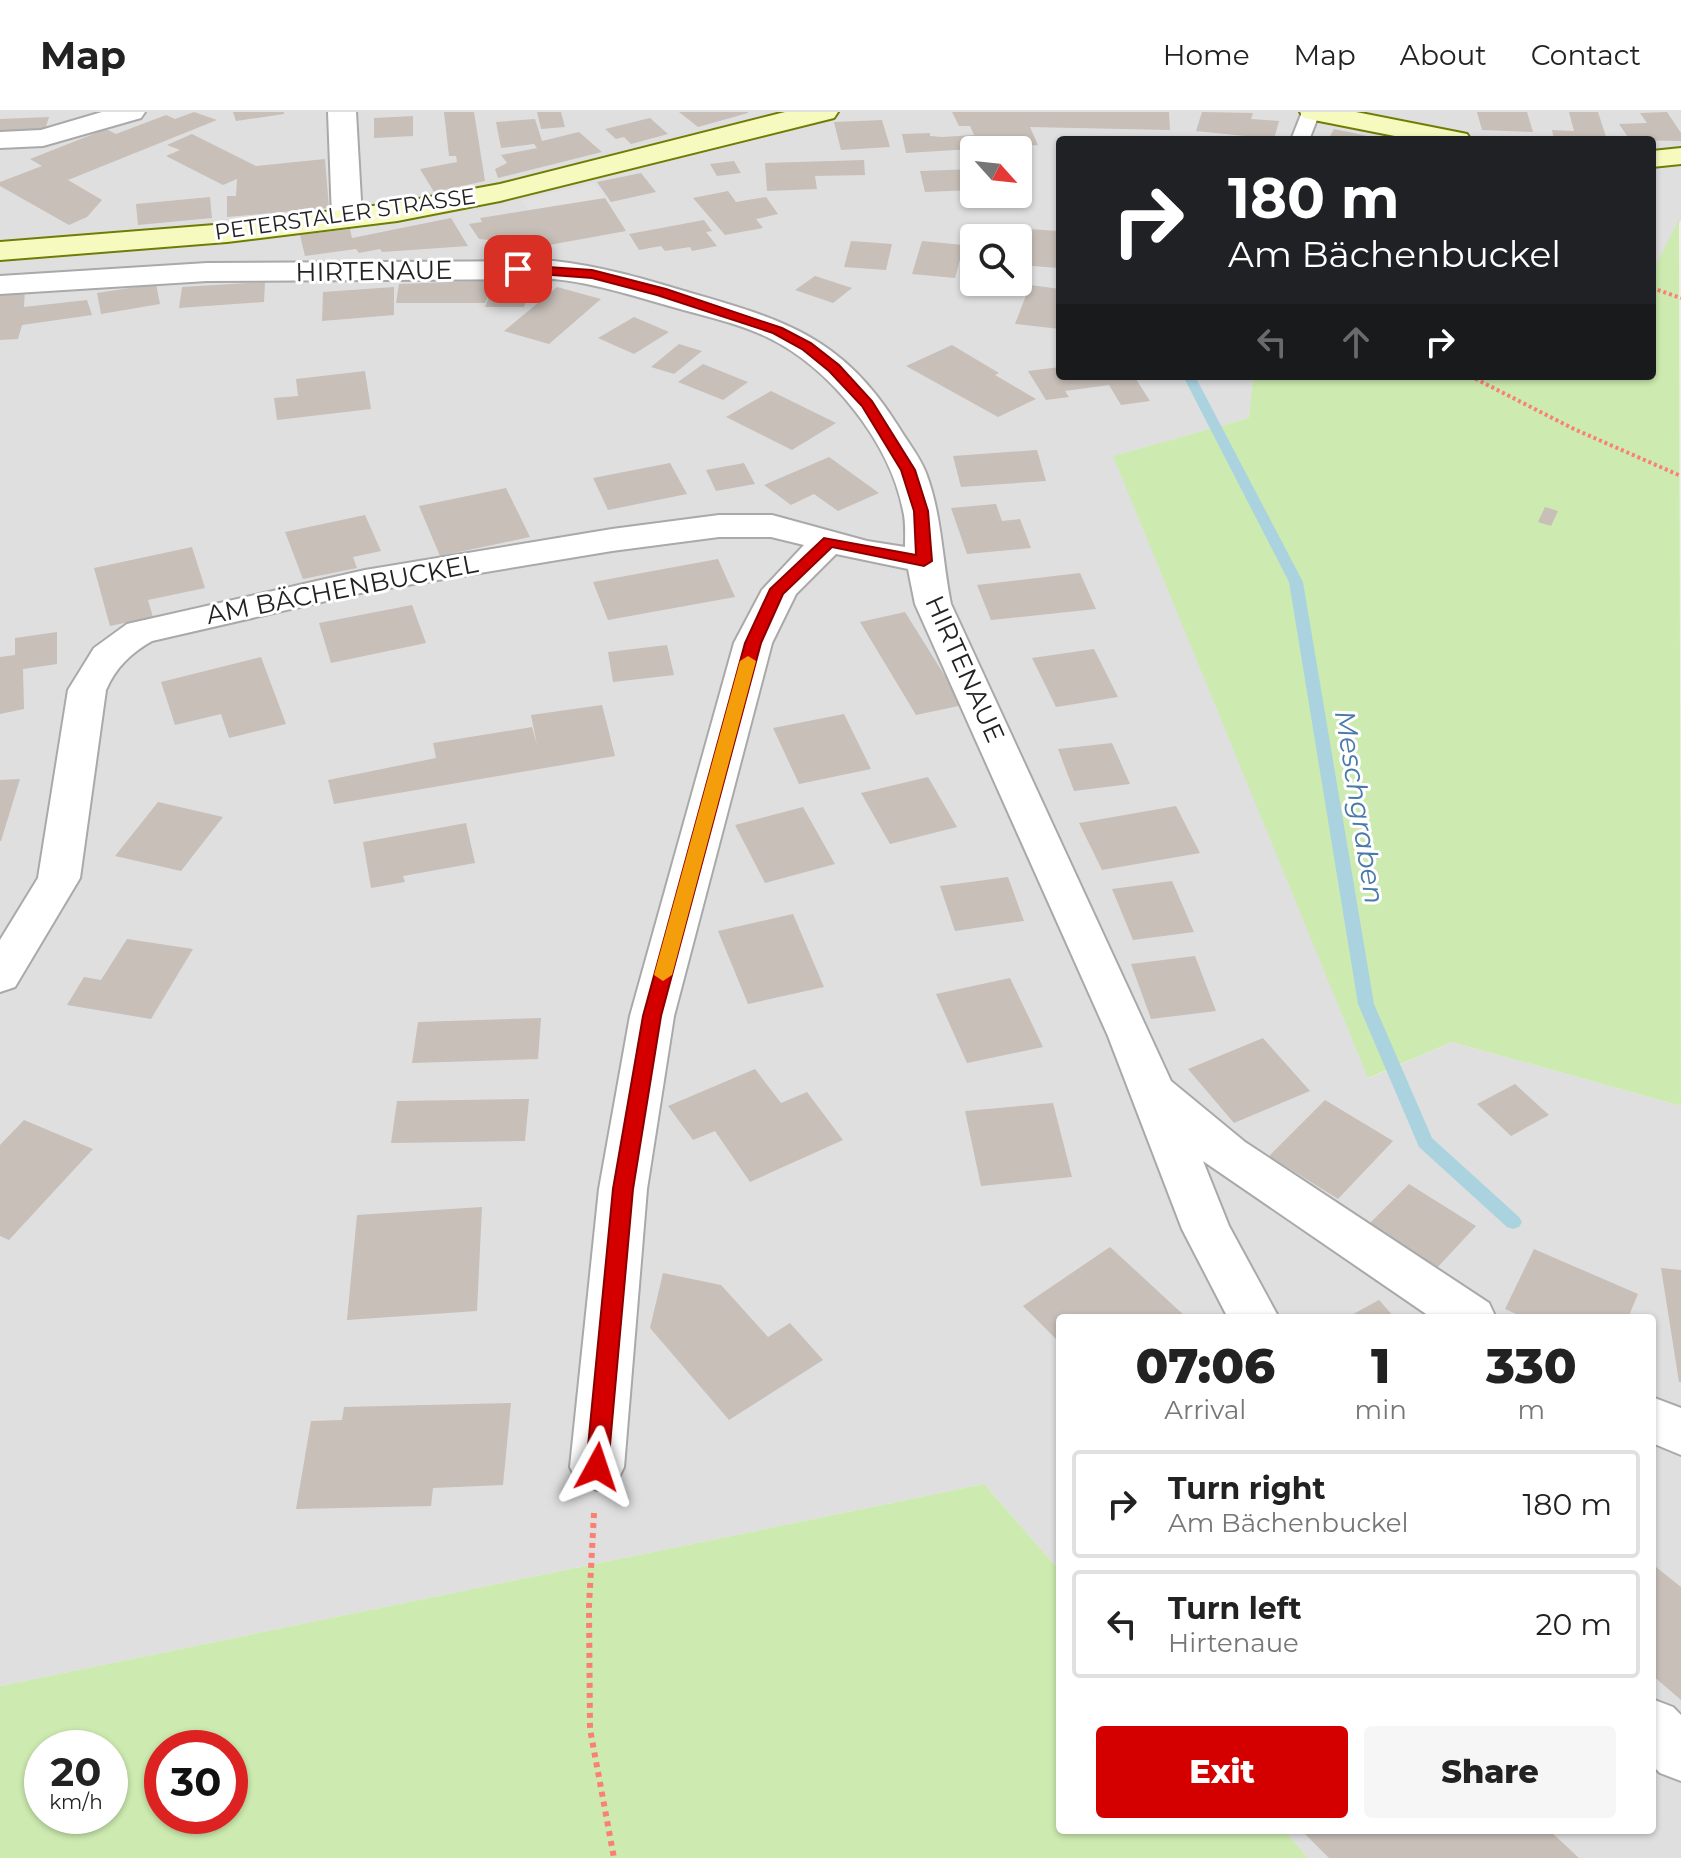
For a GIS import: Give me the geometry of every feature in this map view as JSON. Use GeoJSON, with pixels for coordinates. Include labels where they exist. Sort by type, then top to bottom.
{"type":"FeatureCollection","features":[{"type":"Feature","properties":{"kind":"main road","name":"PETERSTALER STRASSE"},"geometry":{"type":"LineString","coordinates":[[0,251],[347,218],[515,189],[714,136],[824,112]]}},
{"type":"Feature","properties":{"kind":"main road"},"geometry":{"type":"LineString","coordinates":[[1313,112],[1436,136]]}},
{"type":"Feature","properties":{"kind":"main road"},"geometry":{"type":"LineString","coordinates":[[1656,159],[1681,156]]}},
{"type":"Feature","properties":{"kind":"street"},"geometry":{"type":"LineString","coordinates":[[0,140],[43,138],[131,112]]}},
{"type":"Feature","properties":{"kind":"street"},"geometry":{"type":"LineString","coordinates":[[342,112],[347,218]]}},
{"type":"Feature","properties":{"kind":"street","name":"HIRTENAUE"},"geometry":{"type":"LineString","coordinates":[[0,285],[150,273],[518,269],[592,274],[661,292],[777,330],[806,346],[834,368],[867,403],[908,470],[921,511],[924,561],[933,604],[1070,901],[1151,1090],[1206,1229],[1252,1314]]}},
{"type":"Feature","properties":{"kind":"street","name":"AM BÄCHENBUCKEL"},"geometry":{"type":"LineString","coordinates":[[0,976],[59,878],[87,690],[93,674],[113,650],[133,636],[177,622],[365,581],[671,532],[757,525],[924,561]]}},
{"type":"Feature","properties":{"kind":"street"},"geometry":{"type":"LineString","coordinates":[[597,1467],[623,1189],[652,1016],[757,632],[776,592],[829,542]]}},
{"type":"Feature","properties":{"kind":"street"},"geometry":{"type":"LineString","coordinates":[[1151,1090],[1228,1155],[1465,1314]]}},
{"type":"Feature","properties":{"kind":"street"},"geometry":{"type":"LineString","coordinates":[[1656,1421],[1681,1432]]}},
{"type":"Feature","properties":{"kind":"street"},"geometry":{"type":"LineString","coordinates":[[1656,1731],[1681,1753]]}},
{"type":"Feature","properties":{"kind":"lane"},"geometry":{"type":"LineString","coordinates":[[1302,136],[1313,112]]}},
{"type":"Feature","properties":{"kind":"path"},"geometry":{"type":"LineString","coordinates":[[1656,289],[1681,298]]}},
{"type":"Feature","properties":{"kind":"path"},"geometry":{"type":"LineString","coordinates":[[1478,380],[1574,429],[1681,476]]}},
{"type":"Feature","properties":{"kind":"path"},"geometry":{"type":"LineString","coordinates":[[597,1467],[589,1606],[590,1729],[614,1858]]}},
{"type":"Feature","properties":{"kind":"shaded area"},"geometry":{"type":"Polygon","coordinates":[[[0,112],[1681,112],[1681,220],[1656,265],[1656,136],[1056,136],[1056,380],[1253,380],[1249,418],[1114,456],[1369,1078],[1452,1042],[1681,1106],[1681,1858],[1308,1858],[1287,1834],[1656,1834],[1656,1314],[1056,1314],[1056,1566],[984,1484],[0,1686],[0,112]]]}},
{"type":"Feature","properties":{"kind":"shaded area"},"geometry":{"type":"Polygon","coordinates":[[[594,183],[605,198],[528,210],[522,200],[594,183]]]}},
{"type":"Feature","properties":{"kind":"green space"},"geometry":{"type":"Polygon","coordinates":[[[1679,220],[1681,1106],[1452,1042],[1368,1078],[1113,456],[1249,418],[1253,380],[1656,380],[1656,264],[1679,220]]]}},
{"type":"Feature","properties":{"kind":"green space"},"geometry":{"type":"Polygon","coordinates":[[[984,1484],[1056,1566],[1056,1834],[1287,1834],[1308,1858],[0,1858],[0,1686],[984,1484]]]}},
{"type":"Feature","properties":{"kind":"building"},"geometry":{"type":"Polygon","coordinates":[[[194,112],[217,120],[68,180],[102,200],[87,217],[69,225],[0,186],[0,182],[42,166],[30,159],[106,129],[116,134],[166,115],[175,119],[194,112]]]}},
{"type":"Feature","properties":{"kind":"building"},"geometry":{"type":"Polygon","coordinates":[[[233,112],[284,112],[284,114],[236,121],[233,112]]]}},
{"type":"Feature","properties":{"kind":"building"},"geometry":{"type":"Polygon","coordinates":[[[444,112],[474,112],[485,181],[434,192],[420,169],[457,162],[456,156],[449,156],[444,112]]]}},
{"type":"Feature","properties":{"kind":"building"},"geometry":{"type":"Polygon","coordinates":[[[537,112],[561,112],[565,127],[541,129],[537,112]]]}},
{"type":"Feature","properties":{"kind":"building"},"geometry":{"type":"Polygon","coordinates":[[[679,112],[748,112],[748,113],[698,127],[679,112]]]}},
{"type":"Feature","properties":{"kind":"building"},"geometry":{"type":"Polygon","coordinates":[[[952,112],[1169,112],[1170,130],[1030,127],[1038,145],[1032,145],[1032,136],[960,136],[960,150],[906,153],[902,134],[930,133],[930,136],[942,137],[974,135],[970,126],[959,126],[952,112]]]}},
{"type":"Feature","properties":{"kind":"building"},"geometry":{"type":"Polygon","coordinates":[[[1202,112],[1253,113],[1251,119],[1279,121],[1275,136],[1196,131],[1202,112]]]}},
{"type":"Feature","properties":{"kind":"building"},"geometry":{"type":"Polygon","coordinates":[[[1477,112],[1527,112],[1533,132],[1482,130],[1477,112]]]}},
{"type":"Feature","properties":{"kind":"building"},"geometry":{"type":"Polygon","coordinates":[[[1569,112],[1598,112],[1606,136],[1553,136],[1552,130],[1574,131],[1569,112]]]}},
{"type":"Feature","properties":{"kind":"building"},"geometry":{"type":"Polygon","coordinates":[[[1667,112],[1681,133],[1681,141],[1656,141],[1656,136],[1627,136],[1619,124],[1647,123],[1640,113],[1667,112]]]}},
{"type":"Feature","properties":{"kind":"building"},"geometry":{"type":"Polygon","coordinates":[[[413,116],[413,136],[374,138],[374,118],[413,116]]]}},
{"type":"Feature","properties":{"kind":"building"},"geometry":{"type":"Polygon","coordinates":[[[49,117],[44,133],[0,135],[0,119],[49,117]]]}},
{"type":"Feature","properties":{"kind":"building"},"geometry":{"type":"Polygon","coordinates":[[[650,118],[668,134],[631,144],[624,137],[616,139],[605,129],[650,118]]]}},
{"type":"Feature","properties":{"kind":"building"},"geometry":{"type":"Polygon","coordinates":[[[535,119],[542,141],[579,132],[602,152],[498,178],[495,169],[507,163],[501,155],[537,148],[534,144],[501,148],[496,122],[535,119]]]}},
{"type":"Feature","properties":{"kind":"building"},"geometry":{"type":"Polygon","coordinates":[[[882,120],[890,147],[841,150],[834,122],[882,120]]]}},
{"type":"Feature","properties":{"kind":"building"},"geometry":{"type":"Polygon","coordinates":[[[1334,129],[1368,136],[1330,136],[1334,129]]]}},
{"type":"Feature","properties":{"kind":"building"},"geometry":{"type":"Polygon","coordinates":[[[192,134],[256,166],[325,159],[329,208],[227,217],[227,196],[236,196],[237,179],[223,185],[166,156],[180,150],[167,145],[192,134]]]}},
{"type":"Feature","properties":{"kind":"building"},"geometry":{"type":"Polygon","coordinates":[[[864,160],[865,175],[815,176],[817,189],[767,191],[765,163],[864,160]]]}},
{"type":"Feature","properties":{"kind":"building"},"geometry":{"type":"Polygon","coordinates":[[[734,161],[741,173],[717,176],[710,164],[734,161]]]}},
{"type":"Feature","properties":{"kind":"building"},"geometry":{"type":"Polygon","coordinates":[[[960,170],[960,191],[925,192],[920,171],[960,170]]]}},
{"type":"Feature","properties":{"kind":"building"},"geometry":{"type":"Polygon","coordinates":[[[641,173],[656,192],[611,202],[597,182],[641,173]]]}},
{"type":"Feature","properties":{"kind":"building"},"geometry":{"type":"Polygon","coordinates":[[[728,191],[736,202],[766,197],[778,214],[756,219],[763,228],[725,235],[693,198],[728,191]]]}},
{"type":"Feature","properties":{"kind":"building"},"geometry":{"type":"Polygon","coordinates":[[[210,197],[212,218],[138,225],[136,204],[210,197]]]}},
{"type":"Feature","properties":{"kind":"building"},"geometry":{"type":"Polygon","coordinates":[[[605,198],[626,231],[549,245],[479,239],[469,224],[482,222],[480,218],[605,198]]]}},
{"type":"Feature","properties":{"kind":"building"},"geometry":{"type":"Polygon","coordinates":[[[451,218],[468,246],[382,252],[380,249],[359,253],[356,249],[305,256],[300,235],[350,229],[352,238],[451,218]]]}},
{"type":"Feature","properties":{"kind":"building"},"geometry":{"type":"Polygon","coordinates":[[[704,220],[712,231],[706,232],[717,246],[692,251],[690,247],[665,251],[661,246],[639,250],[629,234],[704,220]]]}},
{"type":"Feature","properties":{"kind":"building"},"geometry":{"type":"Polygon","coordinates":[[[1032,229],[1056,231],[1056,268],[1032,266],[1032,229]]]}},
{"type":"Feature","properties":{"kind":"building"},"geometry":{"type":"Polygon","coordinates":[[[851,241],[892,244],[886,270],[844,267],[851,241]]]}},
{"type":"Feature","properties":{"kind":"building"},"geometry":{"type":"Polygon","coordinates":[[[922,241],[960,245],[955,278],[912,274],[922,241]]]}},
{"type":"Feature","properties":{"kind":"building"},"geometry":{"type":"Polygon","coordinates":[[[815,276],[852,288],[833,303],[795,290],[815,276]]]}},
{"type":"Feature","properties":{"kind":"building"},"geometry":{"type":"Polygon","coordinates":[[[532,279],[524,307],[485,307],[491,291],[485,303],[396,303],[399,284],[532,279]]]}},
{"type":"Feature","properties":{"kind":"building"},"geometry":{"type":"Polygon","coordinates":[[[265,282],[264,302],[179,308],[182,287],[265,282]]]}},
{"type":"Feature","properties":{"kind":"building"},"geometry":{"type":"Polygon","coordinates":[[[156,284],[160,304],[101,314],[97,293],[156,284]]]}},
{"type":"Feature","properties":{"kind":"building"},"geometry":{"type":"Polygon","coordinates":[[[1032,285],[1056,288],[1056,329],[1015,324],[1026,296],[1032,296],[1032,285]]]}},
{"type":"Feature","properties":{"kind":"building"},"geometry":{"type":"Polygon","coordinates":[[[394,287],[394,315],[322,321],[323,292],[394,287]]]}},
{"type":"Feature","properties":{"kind":"building"},"geometry":{"type":"Polygon","coordinates":[[[557,287],[601,299],[549,344],[504,331],[557,287]]]}},
{"type":"Feature","properties":{"kind":"building"},"geometry":{"type":"Polygon","coordinates":[[[25,288],[24,307],[87,300],[92,315],[22,325],[18,339],[0,340],[0,291],[25,288]]]}},
{"type":"Feature","properties":{"kind":"building"},"geometry":{"type":"Polygon","coordinates":[[[634,317],[669,332],[634,354],[598,338],[634,317]]]}},
{"type":"Feature","properties":{"kind":"building"},"geometry":{"type":"Polygon","coordinates":[[[679,344],[702,351],[674,374],[651,367],[679,344]]]}},
{"type":"Feature","properties":{"kind":"building"},"geometry":{"type":"Polygon","coordinates":[[[952,345],[1036,399],[998,417],[906,366],[952,345]]]}},
{"type":"Feature","properties":{"kind":"building"},"geometry":{"type":"Polygon","coordinates":[[[703,364],[748,382],[723,400],[678,382],[703,364]]]}},
{"type":"Feature","properties":{"kind":"building"},"geometry":{"type":"Polygon","coordinates":[[[1056,368],[1056,380],[1137,380],[1150,401],[1121,405],[1109,385],[1065,391],[1069,397],[1046,400],[1028,371],[1056,368]]]}},
{"type":"Feature","properties":{"kind":"building"},"geometry":{"type":"Polygon","coordinates":[[[365,371],[371,409],[277,420],[274,398],[298,396],[296,379],[365,371]]]}},
{"type":"Feature","properties":{"kind":"building"},"geometry":{"type":"Polygon","coordinates":[[[771,391],[836,423],[792,450],[726,417],[771,391]]]}},
{"type":"Feature","properties":{"kind":"building"},"geometry":{"type":"Polygon","coordinates":[[[1037,450],[1046,481],[961,487],[953,456],[1037,450]]]}},
{"type":"Feature","properties":{"kind":"building"},"geometry":{"type":"Polygon","coordinates":[[[829,457],[879,493],[838,511],[814,494],[791,505],[764,485],[829,457]]]}},
{"type":"Feature","properties":{"kind":"building"},"geometry":{"type":"Polygon","coordinates":[[[670,463],[687,494],[608,510],[593,478],[670,463]]]}},
{"type":"Feature","properties":{"kind":"building"},"geometry":{"type":"Polygon","coordinates":[[[744,463],[755,484],[716,491],[706,470],[744,463]]]}},
{"type":"Feature","properties":{"kind":"building"},"geometry":{"type":"Polygon","coordinates":[[[506,488],[530,537],[440,556],[419,506],[506,488]]]}},
{"type":"Feature","properties":{"kind":"building"},"geometry":{"type":"Polygon","coordinates":[[[996,504],[1002,521],[1020,519],[1031,548],[967,554],[951,508],[996,504]]]}},
{"type":"Feature","properties":{"kind":"building"},"geometry":{"type":"Polygon","coordinates":[[[1545,507],[1558,511],[1551,526],[1538,522],[1545,507]]]}},
{"type":"Feature","properties":{"kind":"building"},"geometry":{"type":"Polygon","coordinates":[[[365,515],[381,551],[353,557],[357,568],[303,579],[285,532],[365,515]]]}},
{"type":"Feature","properties":{"kind":"building"},"geometry":{"type":"Polygon","coordinates":[[[192,547],[205,588],[148,600],[153,617],[110,626],[94,568],[192,547]]]}},
{"type":"Feature","properties":{"kind":"building"},"geometry":{"type":"Polygon","coordinates":[[[718,559],[735,597],[608,620],[593,582],[718,559]]]}},
{"type":"Feature","properties":{"kind":"building"},"geometry":{"type":"Polygon","coordinates":[[[1080,573],[1096,609],[991,620],[977,585],[1080,573]]]}},
{"type":"Feature","properties":{"kind":"building"},"geometry":{"type":"Polygon","coordinates":[[[412,605],[426,643],[331,663],[319,623],[412,605]]]}},
{"type":"Feature","properties":{"kind":"building"},"geometry":{"type":"Polygon","coordinates":[[[905,612],[963,705],[916,715],[860,622],[905,612]]]}},
{"type":"Feature","properties":{"kind":"building"},"geometry":{"type":"Polygon","coordinates":[[[57,632],[57,664],[23,669],[24,709],[0,714],[0,657],[15,655],[15,638],[57,632]]]}},
{"type":"Feature","properties":{"kind":"building"},"geometry":{"type":"Polygon","coordinates":[[[667,645],[674,675],[613,682],[608,652],[667,645]]]}},
{"type":"Feature","properties":{"kind":"building"},"geometry":{"type":"Polygon","coordinates":[[[1094,649],[1118,697],[1056,707],[1032,658],[1094,649]]]}},
{"type":"Feature","properties":{"kind":"building"},"geometry":{"type":"Polygon","coordinates":[[[261,657],[286,724],[229,738],[221,714],[175,725],[161,682],[261,657]]]}},
{"type":"Feature","properties":{"kind":"building"},"geometry":{"type":"Polygon","coordinates":[[[602,705],[615,756],[334,804],[328,780],[436,758],[433,743],[532,727],[537,745],[531,715],[602,705]]]}},
{"type":"Feature","properties":{"kind":"building"},"geometry":{"type":"Polygon","coordinates":[[[844,714],[871,769],[799,784],[773,728],[844,714]]]}},
{"type":"Feature","properties":{"kind":"building"},"geometry":{"type":"Polygon","coordinates":[[[1112,743],[1130,784],[1074,791],[1058,749],[1112,743]]]}},
{"type":"Feature","properties":{"kind":"building"},"geometry":{"type":"Polygon","coordinates":[[[928,777],[957,827],[890,844],[861,793],[928,777]]]}},
{"type":"Feature","properties":{"kind":"building"},"geometry":{"type":"Polygon","coordinates":[[[20,779],[1,841],[0,841],[0,780],[20,779]]]}},
{"type":"Feature","properties":{"kind":"building"},"geometry":{"type":"Polygon","coordinates":[[[158,802],[223,817],[181,871],[115,856],[158,802]]]}},
{"type":"Feature","properties":{"kind":"building"},"geometry":{"type":"Polygon","coordinates":[[[1176,806],[1200,853],[1102,870],[1079,823],[1176,806]]]}},
{"type":"Feature","properties":{"kind":"building"},"geometry":{"type":"Polygon","coordinates":[[[803,807],[835,864],[765,883],[735,825],[803,807]]]}},
{"type":"Feature","properties":{"kind":"building"},"geometry":{"type":"Polygon","coordinates":[[[466,823],[475,863],[403,876],[405,882],[371,888],[363,842],[466,823]]]}},
{"type":"Feature","properties":{"kind":"building"},"geometry":{"type":"Polygon","coordinates":[[[1008,877],[1024,921],[955,931],[940,886],[1008,877]]]}},
{"type":"Feature","properties":{"kind":"building"},"geometry":{"type":"Polygon","coordinates":[[[1172,881],[1194,932],[1133,940],[1112,889],[1172,881]]]}},
{"type":"Feature","properties":{"kind":"building"},"geometry":{"type":"Polygon","coordinates":[[[793,914],[824,987],[748,1004],[718,931],[793,914]]]}},
{"type":"Feature","properties":{"kind":"building"},"geometry":{"type":"Polygon","coordinates":[[[127,939],[193,949],[151,1019],[67,1005],[84,977],[101,980],[127,939]]]}},
{"type":"Feature","properties":{"kind":"building"},"geometry":{"type":"Polygon","coordinates":[[[1195,956],[1216,1011],[1151,1019],[1131,964],[1195,956]]]}},
{"type":"Feature","properties":{"kind":"building"},"geometry":{"type":"Polygon","coordinates":[[[1010,978],[1043,1047],[967,1063],[936,994],[1010,978]]]}},
{"type":"Feature","properties":{"kind":"building"},"geometry":{"type":"Polygon","coordinates":[[[541,1018],[538,1059],[412,1063],[418,1022],[541,1018]]]}},
{"type":"Feature","properties":{"kind":"building"},"geometry":{"type":"Polygon","coordinates":[[[1263,1038],[1310,1091],[1234,1123],[1188,1069],[1263,1038]]]}},
{"type":"Feature","properties":{"kind":"building"},"geometry":{"type":"Polygon","coordinates":[[[755,1069],[781,1103],[807,1092],[843,1140],[750,1182],[715,1131],[693,1140],[668,1106],[755,1069]]]}},
{"type":"Feature","properties":{"kind":"building"},"geometry":{"type":"Polygon","coordinates":[[[1515,1084],[1549,1115],[1511,1136],[1477,1104],[1515,1084]]]}},
{"type":"Feature","properties":{"kind":"building"},"geometry":{"type":"Polygon","coordinates":[[[529,1099],[525,1141],[391,1143],[397,1101],[529,1099]]]}},
{"type":"Feature","properties":{"kind":"building"},"geometry":{"type":"Polygon","coordinates":[[[1325,1100],[1393,1141],[1338,1199],[1269,1156],[1325,1100]]]}},
{"type":"Feature","properties":{"kind":"building"},"geometry":{"type":"Polygon","coordinates":[[[1053,1103],[1072,1177],[981,1186],[965,1111],[1053,1103]]]}},
{"type":"Feature","properties":{"kind":"building"},"geometry":{"type":"Polygon","coordinates":[[[24,1120],[93,1149],[9,1240],[0,1236],[0,1145],[24,1120]]]}},
{"type":"Feature","properties":{"kind":"building"},"geometry":{"type":"Polygon","coordinates":[[[1409,1184],[1476,1226],[1436,1269],[1368,1225],[1409,1184]]]}},
{"type":"Feature","properties":{"kind":"building"},"geometry":{"type":"Polygon","coordinates":[[[482,1207],[477,1311],[347,1320],[357,1215],[482,1207]]]}},
{"type":"Feature","properties":{"kind":"building"},"geometry":{"type":"Polygon","coordinates":[[[1110,1247],[1183,1314],[1056,1314],[1056,1339],[1023,1306],[1110,1247]]]}},
{"type":"Feature","properties":{"kind":"building"},"geometry":{"type":"Polygon","coordinates":[[[1534,1249],[1638,1294],[1630,1314],[1516,1314],[1505,1309],[1534,1249]]]}},
{"type":"Feature","properties":{"kind":"building"},"geometry":{"type":"Polygon","coordinates":[[[1661,1268],[1681,1270],[1681,1382],[1679,1382],[1661,1268]]]}},
{"type":"Feature","properties":{"kind":"building"},"geometry":{"type":"Polygon","coordinates":[[[663,1273],[721,1285],[768,1337],[790,1323],[823,1360],[729,1420],[650,1328],[663,1273]]]}},
{"type":"Feature","properties":{"kind":"building"},"geometry":{"type":"Polygon","coordinates":[[[1379,1300],[1391,1314],[1353,1314],[1379,1300]]]}},
{"type":"Feature","properties":{"kind":"building"},"geometry":{"type":"Polygon","coordinates":[[[511,1403],[503,1485],[433,1488],[431,1506],[296,1509],[311,1421],[342,1420],[344,1407],[511,1403]]]}},
{"type":"Feature","properties":{"kind":"building"},"geometry":{"type":"Polygon","coordinates":[[[1656,1567],[1681,1587],[1681,1700],[1656,1678],[1656,1567]]]}},
{"type":"Feature","properties":{"kind":"building"},"geometry":{"type":"Polygon","coordinates":[[[1305,1834],[1553,1834],[1579,1858],[1329,1858],[1305,1834]]]}},
{"type":"Feature","properties":{"kind":"waterway","name":"Meschgraben"},"geometry":{"type":"LineString","coordinates":[[1191,380],[1296,582],[1366,1004],[1425,1142],[1513,1222]]}},
{"type":"Feature","properties":{"kind":"slow traffic"},"geometry":{"type":"LineString","coordinates":[[663,975],[748,661]]}},
{"type":"Feature","properties":{"kind":"route"},"geometry":{"type":"LineString","coordinates":[[518,269],[592,274],[661,292],[777,330],[806,346],[834,368],[867,403],[908,470],[921,511],[924,561],[829,542],[776,592],[753,643],[652,1016],[623,1189],[597,1467]]}}]}
